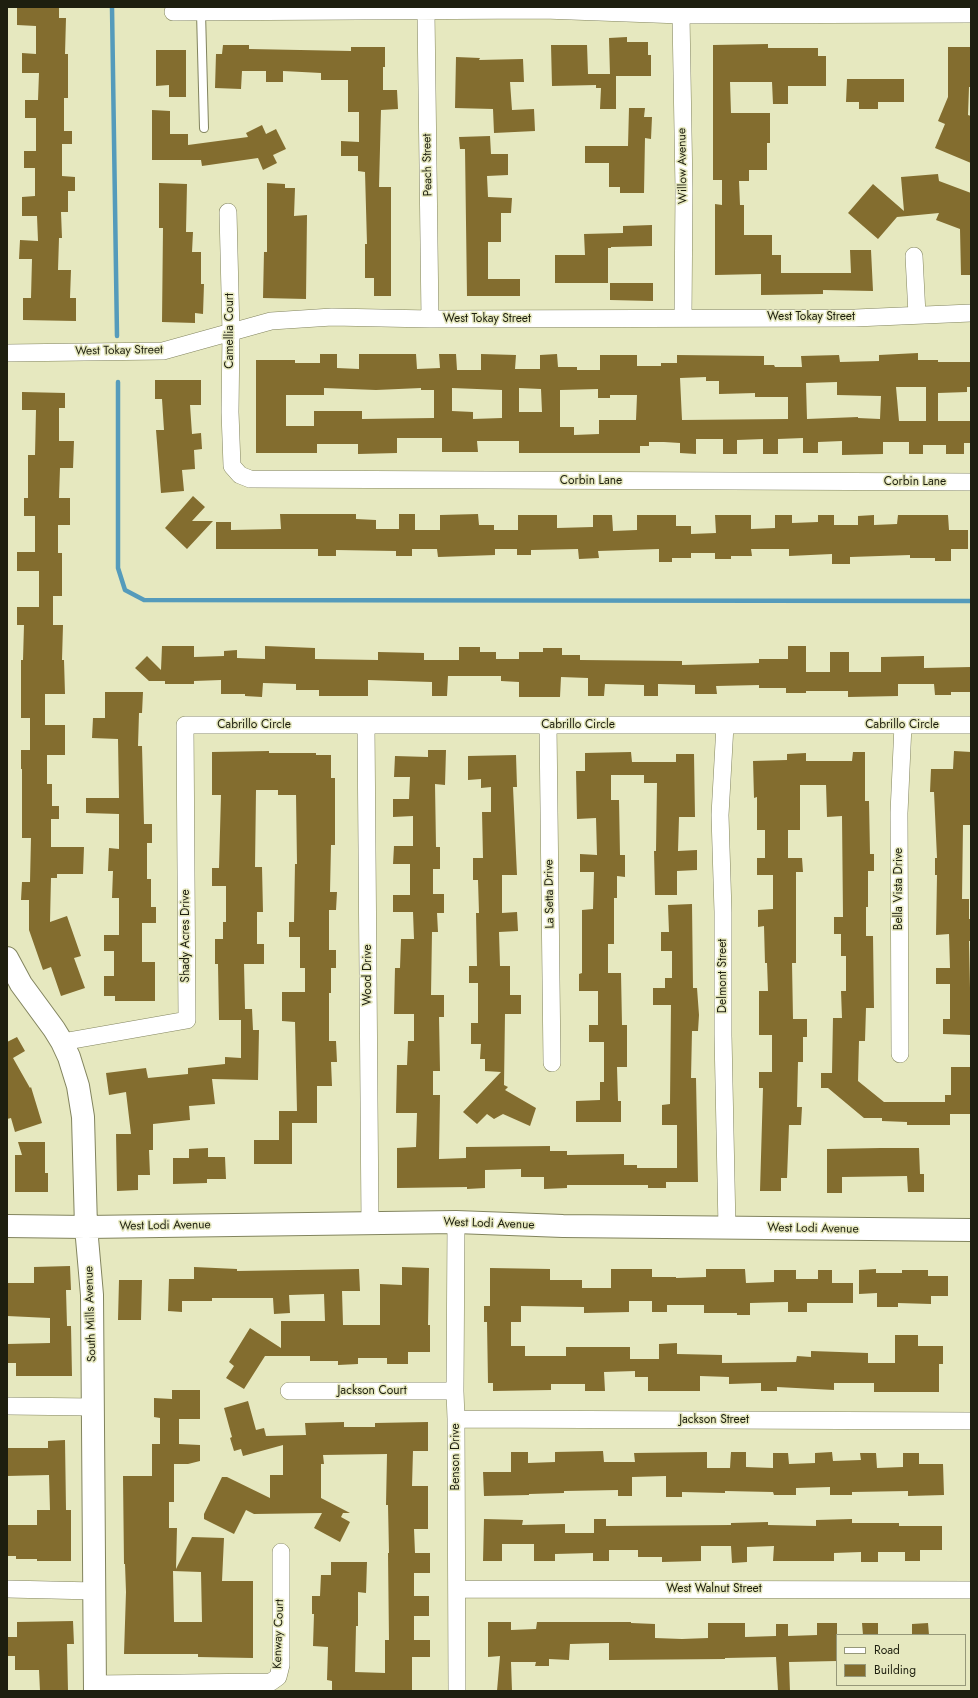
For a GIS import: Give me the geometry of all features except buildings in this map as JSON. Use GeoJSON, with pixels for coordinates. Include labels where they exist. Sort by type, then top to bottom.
{"type":"FeatureCollection","features":[{"type":"Feature","properties":{"kind":"main road","name":"South Mills Avenue"},"geometry":{"type":"LineString","coordinates":[[7,958],[21,984],[62,1042],[73,1070],[81,1100],[84,1135],[86,1227],[92,1295],[95,1687]]}},
{"type":"Feature","properties":{"kind":"main road","name":"West Lodi Avenue"},"geometry":{"type":"LineString","coordinates":[[7,1226],[86,1227],[456,1222],[563,1226],[971,1230]]}},
{"type":"Feature","properties":{"kind":"street"},"geometry":{"type":"LineString","coordinates":[[173,12],[201,12],[222,9],[385,9],[426,12],[544,9],[681,15],[839,11],[971,14]]}},
{"type":"Feature","properties":{"kind":"street","name":"Peach Street"},"geometry":{"type":"LineString","coordinates":[[426,12],[430,319]]}},
{"type":"Feature","properties":{"kind":"street","name":"Willow Avenue"},"geometry":{"type":"LineString","coordinates":[[681,15],[684,190],[683,318]]}},
{"type":"Feature","properties":{"kind":"street","name":"Camellia Court"},"geometry":{"type":"LineString","coordinates":[[228,212],[231,333],[230,412],[232,450]]}},
{"type":"Feature","properties":{"kind":"street"},"geometry":{"type":"LineString","coordinates":[[914,256],[917,315]]}},
{"type":"Feature","properties":{"kind":"street","name":"West Tokay Street"},"geometry":{"type":"LineString","coordinates":[[7,353],[163,351],[271,321],[332,316],[430,319],[855,318],[971,314]]}},
{"type":"Feature","properties":{"kind":"street","name":"Corbin Lane"},"geometry":{"type":"LineString","coordinates":[[232,450],[232,466],[240,476],[250,479],[971,482]]}},
{"type":"Feature","properties":{"kind":"street","name":"Cabrillo Circle"},"geometry":{"type":"LineString","coordinates":[[185,724],[971,725]]}},
{"type":"Feature","properties":{"kind":"street","name":"Shady Acres Drive"},"geometry":{"type":"LineString","coordinates":[[62,1042],[187,1020],[185,724]]}},
{"type":"Feature","properties":{"kind":"street","name":"Delmont Street"},"geometry":{"type":"LineString","coordinates":[[725,724],[720,815],[723,912],[723,1035],[727,1228]]}},
{"type":"Feature","properties":{"kind":"street","name":"Wood Drive"},"geometry":{"type":"LineString","coordinates":[[366,725],[370,1224]]}},
{"type":"Feature","properties":{"kind":"street","name":"La Setta Drive"},"geometry":{"type":"LineString","coordinates":[[548,725],[552,1063]]}},
{"type":"Feature","properties":{"kind":"street","name":"Bella Vista Drive"},"geometry":{"type":"LineString","coordinates":[[900,1054],[899,813],[903,725]]}},
{"type":"Feature","properties":{"kind":"street","name":"Benson Drive"},"geometry":{"type":"LineString","coordinates":[[456,1222],[454,1391],[456,1420],[458,1691]]}},
{"type":"Feature","properties":{"kind":"street","name":"Jackson Court"},"geometry":{"type":"LineString","coordinates":[[289,1391],[454,1391]]}},
{"type":"Feature","properties":{"kind":"street"},"geometry":{"type":"LineString","coordinates":[[7,1406],[93,1407]]}},
{"type":"Feature","properties":{"kind":"street","name":"Jackson Street"},"geometry":{"type":"LineString","coordinates":[[456,1420],[971,1421]]}},
{"type":"Feature","properties":{"kind":"street","name":"Kenway Court"},"geometry":{"type":"LineString","coordinates":[[95,1687],[270,1682],[278,1677],[281,1665],[280,1552]]}},
{"type":"Feature","properties":{"kind":"street"},"geometry":{"type":"LineString","coordinates":[[7,1589],[95,1591]]}},
{"type":"Feature","properties":{"kind":"street","name":"West Walnut Street"},"geometry":{"type":"LineString","coordinates":[[457,1589],[971,1590]]}},
{"type":"Feature","properties":{"kind":"lane"},"geometry":{"type":"LineString","coordinates":[[201,12],[204,128]]}},
{"type":"Feature","properties":{"kind":"waterway"},"geometry":{"type":"LineString","coordinates":[[112,7],[117,336]]}},
{"type":"Feature","properties":{"kind":"waterway"},"geometry":{"type":"LineString","coordinates":[[118,382],[118,568],[125,590],[144,600],[971,601]]}}]}
